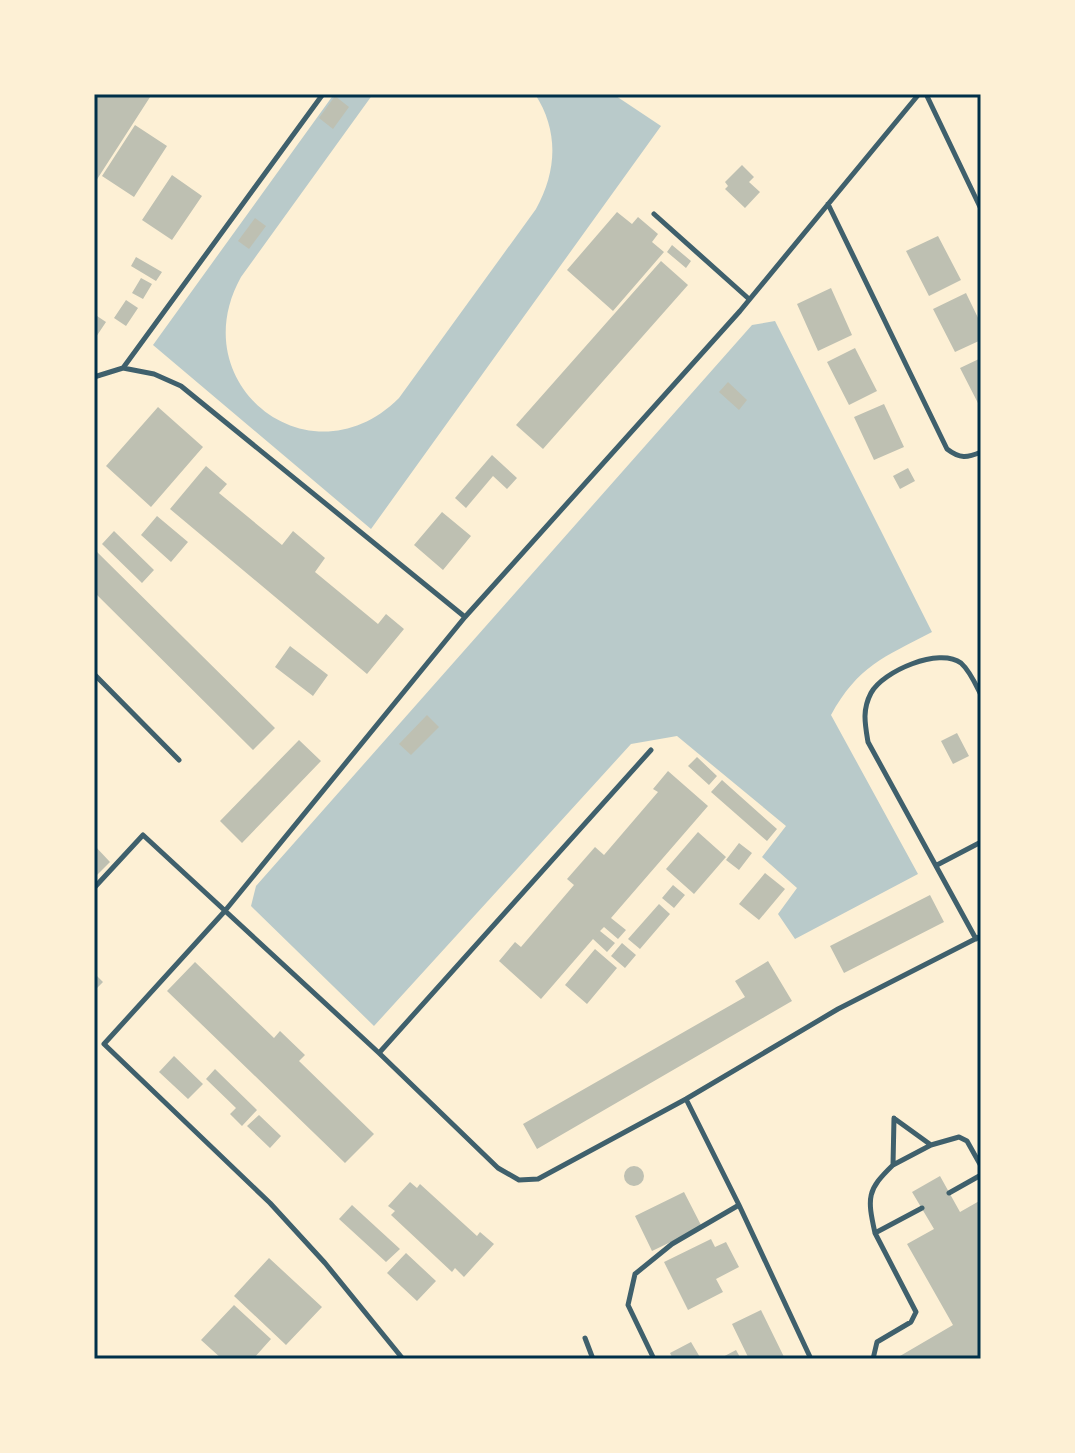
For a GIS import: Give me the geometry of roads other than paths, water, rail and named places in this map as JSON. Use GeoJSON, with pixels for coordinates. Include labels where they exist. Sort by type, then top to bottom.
{"type":"FeatureCollection","features":[{"type":"Feature","properties":{"kind":"lane"},"geometry":{"type":"LineString","coordinates":[[123,368],[323,94]]}},
{"type":"Feature","properties":{"kind":"lane"},"geometry":{"type":"LineString","coordinates":[[403,1359],[325,1263],[270,1203],[104,1044],[224,912],[465,617],[749,299],[919,94]]}},
{"type":"Feature","properties":{"kind":"lane"},"geometry":{"type":"LineString","coordinates":[[926,94],[981,209]]}},
{"type":"Feature","properties":{"kind":"lane"},"geometry":{"type":"LineString","coordinates":[[828,204],[947,449],[956,457],[967,458],[981,452]]}},
{"type":"Feature","properties":{"kind":"lane"},"geometry":{"type":"LineString","coordinates":[[654,214],[749,299]]}},
{"type":"Feature","properties":{"kind":"lane"},"geometry":{"type":"LineString","coordinates":[[94,377],[123,368],[154,374],[193,395],[465,617]]}},
{"type":"Feature","properties":{"kind":"lane"},"geometry":{"type":"LineString","coordinates":[[94,888],[143,835],[379,1053],[498,1168],[519,1180],[538,1179],[686,1099],[838,1009],[978,937],[868,742],[863,715],[872,691],[891,673],[926,659],[949,658],[962,664],[981,695]]}},
{"type":"Feature","properties":{"kind":"lane"},"geometry":{"type":"LineString","coordinates":[[94,674],[179,760]]}},
{"type":"Feature","properties":{"kind":"lane"},"geometry":{"type":"LineString","coordinates":[[379,1053],[651,750]]}},
{"type":"Feature","properties":{"kind":"lane"},"geometry":{"type":"LineString","coordinates":[[937,865],[981,842]]}},
{"type":"Feature","properties":{"kind":"lane"},"geometry":{"type":"LineString","coordinates":[[686,1099],[811,1359]]}},
{"type":"Feature","properties":{"kind":"lane"},"geometry":{"type":"LineString","coordinates":[[893,1165],[894,1118],[931,1145]]}},
{"type":"Feature","properties":{"kind":"lane"},"geometry":{"type":"LineString","coordinates":[[873,1359],[877,1342],[911,1322],[916,1312],[875,1233],[869,1207],[874,1183],[893,1165],[931,1145],[959,1137],[967,1141],[981,1166]]}},
{"type":"Feature","properties":{"kind":"lane"},"geometry":{"type":"LineString","coordinates":[[949,1193],[981,1175]]}},
{"type":"Feature","properties":{"kind":"lane"},"geometry":{"type":"LineString","coordinates":[[654,1359],[628,1305],[635,1274],[672,1244],[739,1205]]}},
{"type":"Feature","properties":{"kind":"lane"},"geometry":{"type":"LineString","coordinates":[[875,1233],[922,1208]]}},
{"type":"Feature","properties":{"kind":"lane"},"geometry":{"type":"LineString","coordinates":[[585,1338],[593,1359]]}}]}
